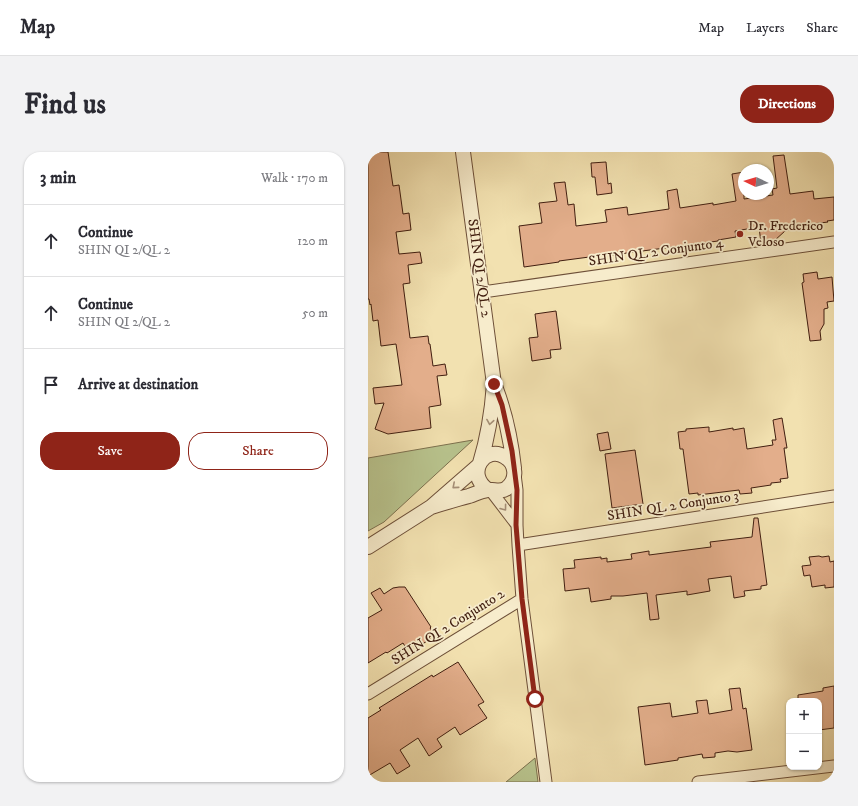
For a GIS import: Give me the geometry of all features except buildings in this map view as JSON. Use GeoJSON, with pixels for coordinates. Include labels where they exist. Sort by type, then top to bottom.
{"type":"FeatureCollection","features":[{"type":"Feature","properties":{"kind":"street","name":"SHIN QI 2/QL 2"},"geometry":{"type":"LineString","coordinates":[[463,152],[483,292],[494,384],[488,435],[479,464]]}},
{"type":"Feature","properties":{"kind":"street","name":"SHIN QL 2 Conjunto 4"},"geometry":{"type":"LineString","coordinates":[[483,292],[834,242]]}},
{"type":"Feature","properties":{"kind":"street","name":"SHIN QI 2/QL 2"},"geometry":{"type":"LineString","coordinates":[[494,384],[502,405],[512,451],[517,490],[516,525],[522,599],[546,782]]}},
{"type":"Feature","properties":{"kind":"street"},"geometry":{"type":"LineString","coordinates":[[368,547],[431,507],[489,455],[497,454],[504,456],[511,461],[514,471],[512,482],[507,488],[499,491],[489,490],[431,507]]}},
{"type":"Feature","properties":{"kind":"street"},"geometry":{"type":"LineString","coordinates":[[479,464],[477,473],[478,480],[482,486],[489,490],[516,525]]}},
{"type":"Feature","properties":{"kind":"street","name":"SHIN QL 2 Conjunto 3"},"geometry":{"type":"LineString","coordinates":[[518,545],[834,496]]}},
{"type":"Feature","properties":{"kind":"street","name":"SHIN QI 2 Conjunto 2"},"geometry":{"type":"LineString","coordinates":[[368,694],[522,599]]}},
{"type":"Feature","properties":{"kind":"street"},"geometry":{"type":"LineString","coordinates":[[698,782],[834,766]]}},
{"type":"Feature","properties":{"kind":"green space"},"geometry":{"type":"Polygon","coordinates":[[[473,440],[384,522],[368,531],[368,458],[473,440]]]}},
{"type":"Feature","properties":{"kind":"green space"},"geometry":{"type":"Polygon","coordinates":[[[535,758],[538,782],[506,782],[535,758]]]}},
{"type":"Feature","properties":{"kind":"place","name":"Dr. Frederico Veloso"},"geometry":{"type":"Point","coordinates":[740,234]}},
{"type":"Feature","properties":{"kind":"route"},"geometry":{"type":"LineString","coordinates":[[494,384],[502,405],[512,451],[517,490],[516,525],[522,599],[535,699]]}}]}
